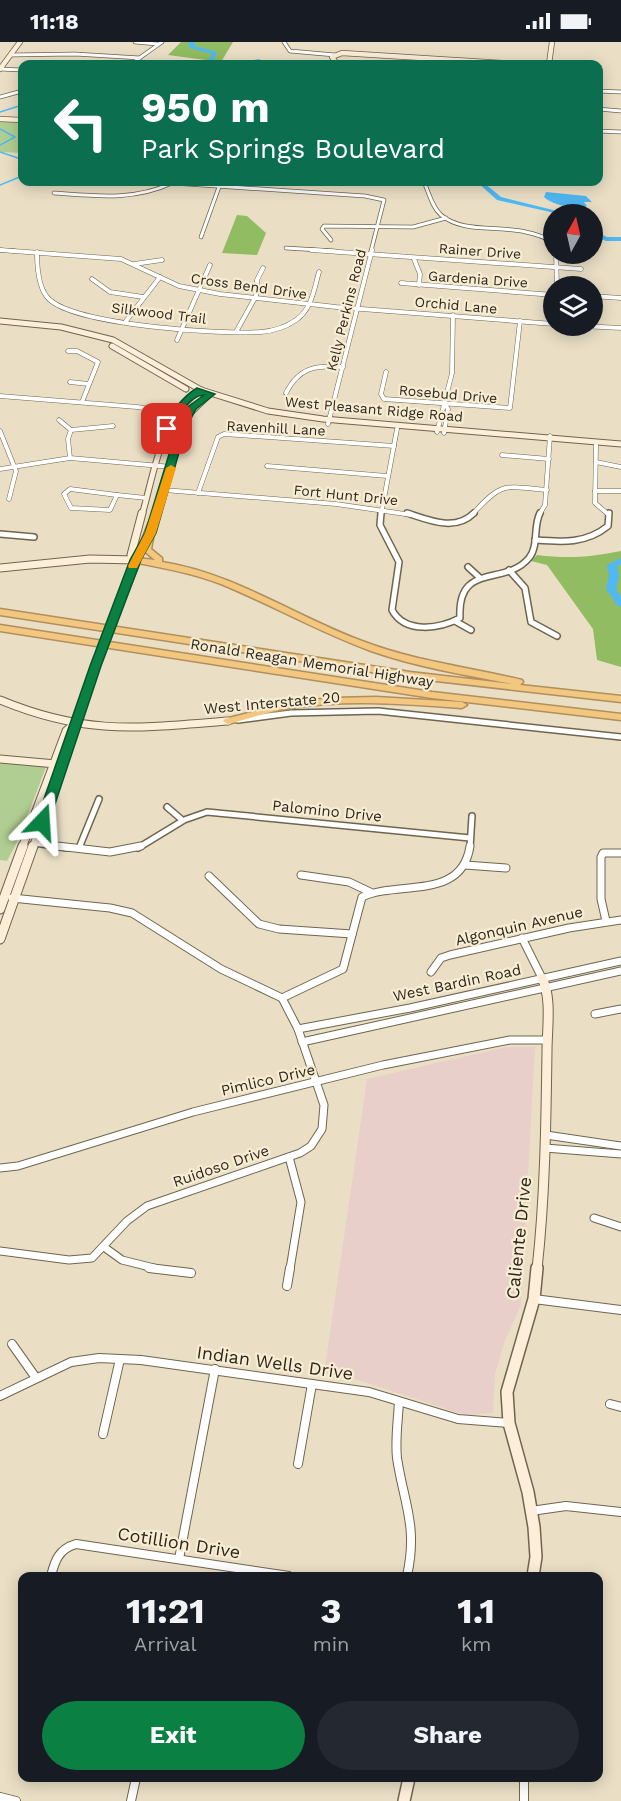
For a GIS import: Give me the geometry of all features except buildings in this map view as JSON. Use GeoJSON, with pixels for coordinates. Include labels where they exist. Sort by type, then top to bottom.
{"type":"FeatureCollection","features":[{"type":"Feature","properties":{"kind":"highway"},"geometry":{"type":"LineString","coordinates":[[150,533],[147,550],[150,555],[168,564]]}},
{"type":"Feature","properties":{"kind":"highway"},"geometry":{"type":"LineString","coordinates":[[136,560],[168,564],[219,578],[328,631],[385,652],[522,682],[621,695]]}},
{"type":"Feature","properties":{"kind":"highway","name":"Ronald Reagan Memorial Highway"},"geometry":{"type":"LineString","coordinates":[[0,612],[410,675],[621,699]]}},
{"type":"Feature","properties":{"kind":"highway","name":"Ronald Reagan Memorial Highway"},"geometry":{"type":"LineString","coordinates":[[0,628],[432,695],[621,718]]}},
{"type":"Feature","properties":{"kind":"highway"},"geometry":{"type":"LineString","coordinates":[[228,721],[334,701],[412,702],[621,718]]}},
{"type":"Feature","properties":{"kind":"main road"},"geometry":{"type":"LineString","coordinates":[[0,69],[20,42]]}},
{"type":"Feature","properties":{"kind":"main road"},"geometry":{"type":"LineString","coordinates":[[550,60],[552,42]]}},
{"type":"Feature","properties":{"kind":"main road"},"geometry":{"type":"LineString","coordinates":[[334,60],[334,55],[355,54],[416,60]]}},
{"type":"Feature","properties":{"kind":"main road"},"geometry":{"type":"LineString","coordinates":[[0,119],[18,120]]}},
{"type":"Feature","properties":{"kind":"main road","name":"West Pleasant Ridge Road"},"geometry":{"type":"LineString","coordinates":[[0,323],[63,331],[100,341],[133,356],[183,388],[268,411],[329,422],[621,446]]}},
{"type":"Feature","properties":{"kind":"main road","name":"West Pleasant Ridge Road"},"geometry":{"type":"LineString","coordinates":[[0,323],[62,327],[113,340],[198,392]]}},
{"type":"Feature","properties":{"kind":"main road"},"geometry":{"type":"LineString","coordinates":[[183,388],[187,400]]}},
{"type":"Feature","properties":{"kind":"main road"},"geometry":{"type":"LineString","coordinates":[[136,560],[131,555],[132,547],[156,465],[175,414],[187,400],[198,392]]}},
{"type":"Feature","properties":{"kind":"main road"},"geometry":{"type":"LineString","coordinates":[[0,909],[9,898],[35,843],[75,732],[74,724],[95,666],[136,560],[150,533],[182,428],[192,409],[208,396]]}},
{"type":"Feature","properties":{"kind":"main road","name":"West Pleasant Ridge Road"},"geometry":{"type":"LineString","coordinates":[[208,396],[220,403],[258,414],[397,429],[441,430]]}},
{"type":"Feature","properties":{"kind":"main road"},"geometry":{"type":"LineString","coordinates":[[192,409],[203,403],[220,403]]}},
{"type":"Feature","properties":{"kind":"main road","name":"West Pleasant Ridge Road"},"geometry":{"type":"LineString","coordinates":[[550,439],[621,446]]}},
{"type":"Feature","properties":{"kind":"main road"},"geometry":{"type":"LineString","coordinates":[[142,514],[143,529],[150,533]]}},
{"type":"Feature","properties":{"kind":"main road"},"geometry":{"type":"LineString","coordinates":[[113,558],[132,547]]}},
{"type":"Feature","properties":{"kind":"main road"},"geometry":{"type":"LineString","coordinates":[[0,568],[113,558],[136,560]]}},
{"type":"Feature","properties":{"kind":"main road","name":"West Interstate 20"},"geometry":{"type":"LineString","coordinates":[[0,700],[41,716],[74,724],[135,729],[228,721]]}},
{"type":"Feature","properties":{"kind":"main road"},"geometry":{"type":"LineString","coordinates":[[0,939],[9,898],[53,764],[66,731],[74,724]]}},
{"type":"Feature","properties":{"kind":"main road"},"geometry":{"type":"LineString","coordinates":[[0,759],[62,765]]}},
{"type":"Feature","properties":{"kind":"main road","name":"Caliente Drive"},"geometry":{"type":"LineString","coordinates":[[534,1572],[536,1557],[531,1511],[509,1423],[507,1392],[534,1299],[546,1135],[547,1040],[544,982]]}},
{"type":"Feature","properties":{"kind":"main road"},"geometry":{"type":"LineString","coordinates":[[404,1801],[409,1782]]}},
{"type":"Feature","properties":{"kind":"street"},"geometry":{"type":"LineString","coordinates":[[135,42],[160,43]]}},
{"type":"Feature","properties":{"kind":"street"},"geometry":{"type":"LineString","coordinates":[[284,42],[290,51],[334,55]]}},
{"type":"Feature","properties":{"kind":"street"},"geometry":{"type":"LineString","coordinates":[[137,60],[160,43]]}},
{"type":"Feature","properties":{"kind":"street"},"geometry":{"type":"LineString","coordinates":[[11,55],[75,54],[140,58]]}},
{"type":"Feature","properties":{"kind":"street"},"geometry":{"type":"LineString","coordinates":[[0,69],[18,70]]}},
{"type":"Feature","properties":{"kind":"street"},"geometry":{"type":"LineString","coordinates":[[603,91],[620,92],[620,84]]}},
{"type":"Feature","properties":{"kind":"street"},"geometry":{"type":"LineString","coordinates":[[0,97],[18,92]]}},
{"type":"Feature","properties":{"kind":"street"},"geometry":{"type":"LineString","coordinates":[[603,109],[621,111]]}},
{"type":"Feature","properties":{"kind":"street"},"geometry":{"type":"LineString","coordinates":[[603,131],[621,132]]}},
{"type":"Feature","properties":{"kind":"street"},"geometry":{"type":"LineString","coordinates":[[54,193],[134,197],[152,194],[165,186]]}},
{"type":"Feature","properties":{"kind":"street"},"geometry":{"type":"LineString","coordinates":[[201,237],[219,188],[203,186]]}},
{"type":"Feature","properties":{"kind":"street"},"geometry":{"type":"LineString","coordinates":[[426,186],[438,211],[446,218],[462,224],[530,231],[543,238]]}},
{"type":"Feature","properties":{"kind":"street","name":"Kelly Perkins Road"},"geometry":{"type":"LineString","coordinates":[[219,188],[365,196],[384,200],[329,422]]}},
{"type":"Feature","properties":{"kind":"street"},"geometry":{"type":"LineString","coordinates":[[331,240],[322,230],[324,226],[419,227],[446,218]]}},
{"type":"Feature","properties":{"kind":"street","name":"Rainer Drive"},"geometry":{"type":"LineString","coordinates":[[286,248],[414,259],[429,258],[581,269]]}},
{"type":"Feature","properties":{"kind":"street","name":"Cross Bend Drive"},"geometry":{"type":"LineString","coordinates":[[0,250],[111,258],[134,264],[160,278],[199,291],[357,309]]}},
{"type":"Feature","properties":{"kind":"street","name":"Silkwood Trail"},"geometry":{"type":"LineString","coordinates":[[37,252],[39,271],[50,300],[69,309],[126,321],[182,328],[266,332],[297,320],[309,305]]}},
{"type":"Feature","properties":{"kind":"street"},"geometry":{"type":"LineString","coordinates":[[414,259],[420,274],[419,285]]}},
{"type":"Feature","properties":{"kind":"street"},"geometry":{"type":"LineString","coordinates":[[134,264],[162,260]]}},
{"type":"Feature","properties":{"kind":"street"},"geometry":{"type":"LineString","coordinates":[[177,340],[210,265]]}},
{"type":"Feature","properties":{"kind":"street"},"geometry":{"type":"LineString","coordinates":[[556,267],[556,276]]}},
{"type":"Feature","properties":{"kind":"street"},"geometry":{"type":"LineString","coordinates":[[236,332],[254,299],[257,280],[263,268]]}},
{"type":"Feature","properties":{"kind":"street"},"geometry":{"type":"LineString","coordinates":[[309,305],[319,272]]}},
{"type":"Feature","properties":{"kind":"street"},"geometry":{"type":"LineString","coordinates":[[126,321],[134,313],[151,284],[160,278]]}},
{"type":"Feature","properties":{"kind":"street"},"geometry":{"type":"LineString","coordinates":[[92,279],[110,292],[143,297]]}},
{"type":"Feature","properties":{"kind":"street","name":"Gardenia Drive"},"geometry":{"type":"LineString","coordinates":[[401,283],[543,294]]}},
{"type":"Feature","properties":{"kind":"street"},"geometry":{"type":"LineString","coordinates":[[603,297],[621,298]]}},
{"type":"Feature","properties":{"kind":"street","name":"Orchid Lane"},"geometry":{"type":"LineString","coordinates":[[357,309],[543,323]]}},
{"type":"Feature","properties":{"kind":"street"},"geometry":{"type":"LineString","coordinates":[[441,430],[448,409],[445,404],[452,373],[453,315]]}},
{"type":"Feature","properties":{"kind":"street","name":"Rosebud Drive"},"geometry":{"type":"LineString","coordinates":[[386,372],[381,394],[384,399],[510,408],[520,321]]}},
{"type":"Feature","properties":{"kind":"street"},"geometry":{"type":"LineString","coordinates":[[603,327],[621,328]]}},
{"type":"Feature","properties":{"kind":"street"},"geometry":{"type":"LineString","coordinates":[[68,351],[77,351],[98,362],[82,402]]}},
{"type":"Feature","properties":{"kind":"street"},"geometry":{"type":"LineString","coordinates":[[286,393],[294,375],[304,369],[321,366],[343,367]]}},
{"type":"Feature","properties":{"kind":"street"},"geometry":{"type":"LineString","coordinates":[[70,382],[89,384]]}},
{"type":"Feature","properties":{"kind":"street"},"geometry":{"type":"LineString","coordinates":[[0,397],[130,406],[175,414]]}},
{"type":"Feature","properties":{"kind":"street"},"geometry":{"type":"LineString","coordinates":[[59,420],[71,430],[113,426]]}},
{"type":"Feature","properties":{"kind":"street"},"geometry":{"type":"LineString","coordinates":[[397,429],[387,476],[381,530],[399,562],[392,610],[394,617],[400,622],[421,626],[446,627],[460,618],[459,600],[462,592],[480,578],[509,570],[530,557],[536,540],[536,523],[545,505],[550,439]]}},
{"type":"Feature","properties":{"kind":"street"},"geometry":{"type":"LineString","coordinates":[[70,458],[68,439],[71,430]]}},
{"type":"Feature","properties":{"kind":"street","name":"Ravenhill Lane"},"geometry":{"type":"LineString","coordinates":[[198,494],[221,434],[394,446]]}},
{"type":"Feature","properties":{"kind":"street"},"geometry":{"type":"LineString","coordinates":[[1,435],[17,467],[18,478],[9,499]]}},
{"type":"Feature","properties":{"kind":"street"},"geometry":{"type":"LineString","coordinates":[[536,540],[565,542],[588,540],[608,526],[609,513],[596,506],[596,445]]}},
{"type":"Feature","properties":{"kind":"street"},"geometry":{"type":"LineString","coordinates":[[502,455],[549,459]]}},
{"type":"Feature","properties":{"kind":"street"},"geometry":{"type":"LineString","coordinates":[[0,470],[70,458],[172,466]]}},
{"type":"Feature","properties":{"kind":"street"},"geometry":{"type":"LineString","coordinates":[[596,462],[621,467]]}},
{"type":"Feature","properties":{"kind":"street"},"geometry":{"type":"LineString","coordinates":[[267,466],[387,476]]}},
{"type":"Feature","properties":{"kind":"street","name":"Fort Hunt Drive"},"geometry":{"type":"LineString","coordinates":[[164,490],[382,509],[456,523],[471,518],[496,490],[511,487],[547,490]]}},
{"type":"Feature","properties":{"kind":"street"},"geometry":{"type":"LineString","coordinates":[[118,493],[110,510],[73,509],[69,507],[64,494],[70,489],[118,493],[147,496]]}},
{"type":"Feature","properties":{"kind":"street"},"geometry":{"type":"LineString","coordinates":[[595,491],[621,491]]}},
{"type":"Feature","properties":{"kind":"street"},"geometry":{"type":"LineString","coordinates":[[0,534],[34,537]]}},
{"type":"Feature","properties":{"kind":"street"},"geometry":{"type":"LineString","coordinates":[[468,567],[480,578]]}},
{"type":"Feature","properties":{"kind":"street"},"geometry":{"type":"LineString","coordinates":[[509,570],[525,588],[531,622],[557,636]]}},
{"type":"Feature","properties":{"kind":"street"},"geometry":{"type":"LineString","coordinates":[[455,621],[471,630]]}},
{"type":"Feature","properties":{"kind":"street","name":"West Interstate 20"},"geometry":{"type":"LineString","coordinates":[[279,711],[378,711],[621,737]]}},
{"type":"Feature","properties":{"kind":"street"},"geometry":{"type":"LineString","coordinates":[[79,848],[99,799]]}},
{"type":"Feature","properties":{"kind":"street"},"geometry":{"type":"LineString","coordinates":[[167,807],[182,819]]}},
{"type":"Feature","properties":{"kind":"street","name":"Palomino Drive"},"geometry":{"type":"LineString","coordinates":[[35,843],[115,852],[132,850],[182,819],[207,812],[470,838]]}},
{"type":"Feature","properties":{"kind":"street"},"geometry":{"type":"LineString","coordinates":[[9,898],[132,912],[221,969],[257,984],[282,998],[343,969],[348,960],[359,902],[370,892],[391,887],[434,886],[450,880],[465,865],[472,816]]}},
{"type":"Feature","properties":{"kind":"street"},"geometry":{"type":"LineString","coordinates":[[606,921],[601,899],[601,857],[603,853],[621,853]]}},
{"type":"Feature","properties":{"kind":"street"},"geometry":{"type":"LineString","coordinates":[[465,865],[506,868]]}},
{"type":"Feature","properties":{"kind":"street"},"geometry":{"type":"LineString","coordinates":[[301,875],[349,882],[370,892]]}},
{"type":"Feature","properties":{"kind":"street"},"geometry":{"type":"LineString","coordinates":[[209,876],[259,924],[279,929],[352,934]]}},
{"type":"Feature","properties":{"kind":"street","name":"Algonquin Avenue"},"geometry":{"type":"LineString","coordinates":[[431,972],[441,958],[522,938],[621,920]]}},
{"type":"Feature","properties":{"kind":"street","name":"Caliente Drive"},"geometry":{"type":"LineString","coordinates":[[522,938],[544,982]]}},
{"type":"Feature","properties":{"kind":"street","name":"West Bardin Road"},"geometry":{"type":"LineString","coordinates":[[302,1042],[621,961]]}},
{"type":"Feature","properties":{"kind":"street","name":"West Bardin Road"},"geometry":{"type":"LineString","coordinates":[[298,1029],[544,982],[621,971]]}},
{"type":"Feature","properties":{"kind":"street","name":"Ruidoso Drive"},"geometry":{"type":"LineString","coordinates":[[0,1251],[83,1260],[92,1258],[127,1221],[147,1206],[290,1157],[311,1146],[322,1129],[324,1106],[298,1029],[282,998]]}},
{"type":"Feature","properties":{"kind":"street"},"geometry":{"type":"LineString","coordinates":[[595,1014],[621,1009]]}},
{"type":"Feature","properties":{"kind":"street","name":"Pimlico Drive"},"geometry":{"type":"LineString","coordinates":[[0,1168],[18,1166],[193,1112],[383,1065],[510,1040],[547,1040]]}},
{"type":"Feature","properties":{"kind":"street"},"geometry":{"type":"LineString","coordinates":[[546,1135],[621,1146]]}},
{"type":"Feature","properties":{"kind":"street"},"geometry":{"type":"LineString","coordinates":[[545,1148],[621,1154]]}},
{"type":"Feature","properties":{"kind":"street"},"geometry":{"type":"LineString","coordinates":[[287,1286],[301,1202],[290,1157]]}},
{"type":"Feature","properties":{"kind":"street"},"geometry":{"type":"LineString","coordinates":[[594,1218],[621,1227]]}},
{"type":"Feature","properties":{"kind":"street"},"geometry":{"type":"LineString","coordinates":[[104,1247],[113,1257],[134,1264],[191,1273]]}},
{"type":"Feature","properties":{"kind":"street"},"geometry":{"type":"LineString","coordinates":[[534,1299],[621,1310]]}},
{"type":"Feature","properties":{"kind":"street"},"geometry":{"type":"LineString","coordinates":[[12,1344],[36,1378]]}},
{"type":"Feature","properties":{"kind":"street","name":"Indian Wells Drive"},"geometry":{"type":"LineString","coordinates":[[0,1396],[71,1362],[99,1358],[120,1359],[215,1369],[369,1392],[458,1419],[509,1423]]}},
{"type":"Feature","properties":{"kind":"street"},"geometry":{"type":"LineString","coordinates":[[103,1434],[120,1359]]}},
{"type":"Feature","properties":{"kind":"street"},"geometry":{"type":"LineString","coordinates":[[179,1559],[215,1369]]}},
{"type":"Feature","properties":{"kind":"street"},"geometry":{"type":"LineString","coordinates":[[298,1464],[312,1384]]}},
{"type":"Feature","properties":{"kind":"street"},"geometry":{"type":"LineString","coordinates":[[399,1402],[397,1456],[412,1524],[411,1558],[408,1572]]}},
{"type":"Feature","properties":{"kind":"street"},"geometry":{"type":"LineString","coordinates":[[610,1404],[621,1407]]}},
{"type":"Feature","properties":{"kind":"street"},"geometry":{"type":"LineString","coordinates":[[531,1511],[566,1506],[621,1512]]}},
{"type":"Feature","properties":{"kind":"street","name":"Cotillion Drive"},"geometry":{"type":"LineString","coordinates":[[52,1572],[56,1556],[64,1546],[76,1544],[263,1572]]}},
{"type":"Feature","properties":{"kind":"street"},"geometry":{"type":"LineString","coordinates":[[131,1801],[135,1782]]}},
{"type":"Feature","properties":{"kind":"street"},"geometry":{"type":"LineString","coordinates":[[524,1782],[524,1801]]}},
{"type":"Feature","properties":{"kind":"street"},"geometry":{"type":"LineString","coordinates":[[0,1797],[16,1801]]}},
{"type":"Feature","properties":{"kind":"shaded area"},"geometry":{"type":"Polygon","coordinates":[[[506,1047],[535,1047],[521,1305],[505,1341],[495,1374],[493,1413],[465,1415],[349,1377],[324,1374],[367,1079],[506,1047]]]}},
{"type":"Feature","properties":{"kind":"green space"},"geometry":{"type":"Polygon","coordinates":[[[181,42],[233,42],[222,60],[168,55],[181,42]]]}},
{"type":"Feature","properties":{"kind":"green space"},"geometry":{"type":"Polygon","coordinates":[[[0,120],[18,122],[18,153],[0,152],[0,120]]]}},
{"type":"Feature","properties":{"kind":"green space"},"geometry":{"type":"Polygon","coordinates":[[[237,215],[247,216],[266,233],[257,255],[222,253],[237,215]]]}},
{"type":"Feature","properties":{"kind":"green space"},"geometry":{"type":"Polygon","coordinates":[[[621,551],[621,667],[597,660],[593,629],[547,565],[531,561],[537,555],[579,557],[621,551]]]}},
{"type":"Feature","properties":{"kind":"green space"},"geometry":{"type":"Polygon","coordinates":[[[0,763],[46,767],[18,840],[7,861],[0,860],[0,763]]]}},
{"type":"Feature","properties":{"kind":"water"},"geometry":{"type":"Polygon","coordinates":[[[546,192],[586,196],[592,202],[558,204],[544,197],[546,192]]]}},
{"type":"Feature","properties":{"kind":"waterway"},"geometry":{"type":"LineString","coordinates":[[191,42],[192,47],[215,53],[211,60]]}},
{"type":"Feature","properties":{"kind":"waterway"},"geometry":{"type":"LineString","coordinates":[[0,112],[18,106]]}},
{"type":"Feature","properties":{"kind":"waterway"},"geometry":{"type":"LineString","coordinates":[[0,129],[15,137],[0,145]]}},
{"type":"Feature","properties":{"kind":"waterway"},"geometry":{"type":"LineString","coordinates":[[0,152],[18,158]]}},
{"type":"Feature","properties":{"kind":"waterway"},"geometry":{"type":"LineString","coordinates":[[0,185],[18,178]]}},
{"type":"Feature","properties":{"kind":"waterway"},"geometry":{"type":"LineString","coordinates":[[484,186],[499,199],[543,209]]}},
{"type":"Feature","properties":{"kind":"waterway"},"geometry":{"type":"LineString","coordinates":[[603,238],[621,239]]}},
{"type":"Feature","properties":{"kind":"waterway"},"geometry":{"type":"LineString","coordinates":[[621,561],[612,565],[614,576],[611,589],[621,604]]}},
{"type":"Feature","properties":{"kind":"slow traffic"},"geometry":{"type":"LineString","coordinates":[[133,566],[150,533],[171,468]]}},
{"type":"Feature","properties":{"kind":"route"},"geometry":{"type":"LineString","coordinates":[[42,822],[75,732],[74,724],[95,666],[136,560],[150,533],[186,417],[200,401],[210,394],[201,390],[190,397],[175,414],[167,429]]}}]}
